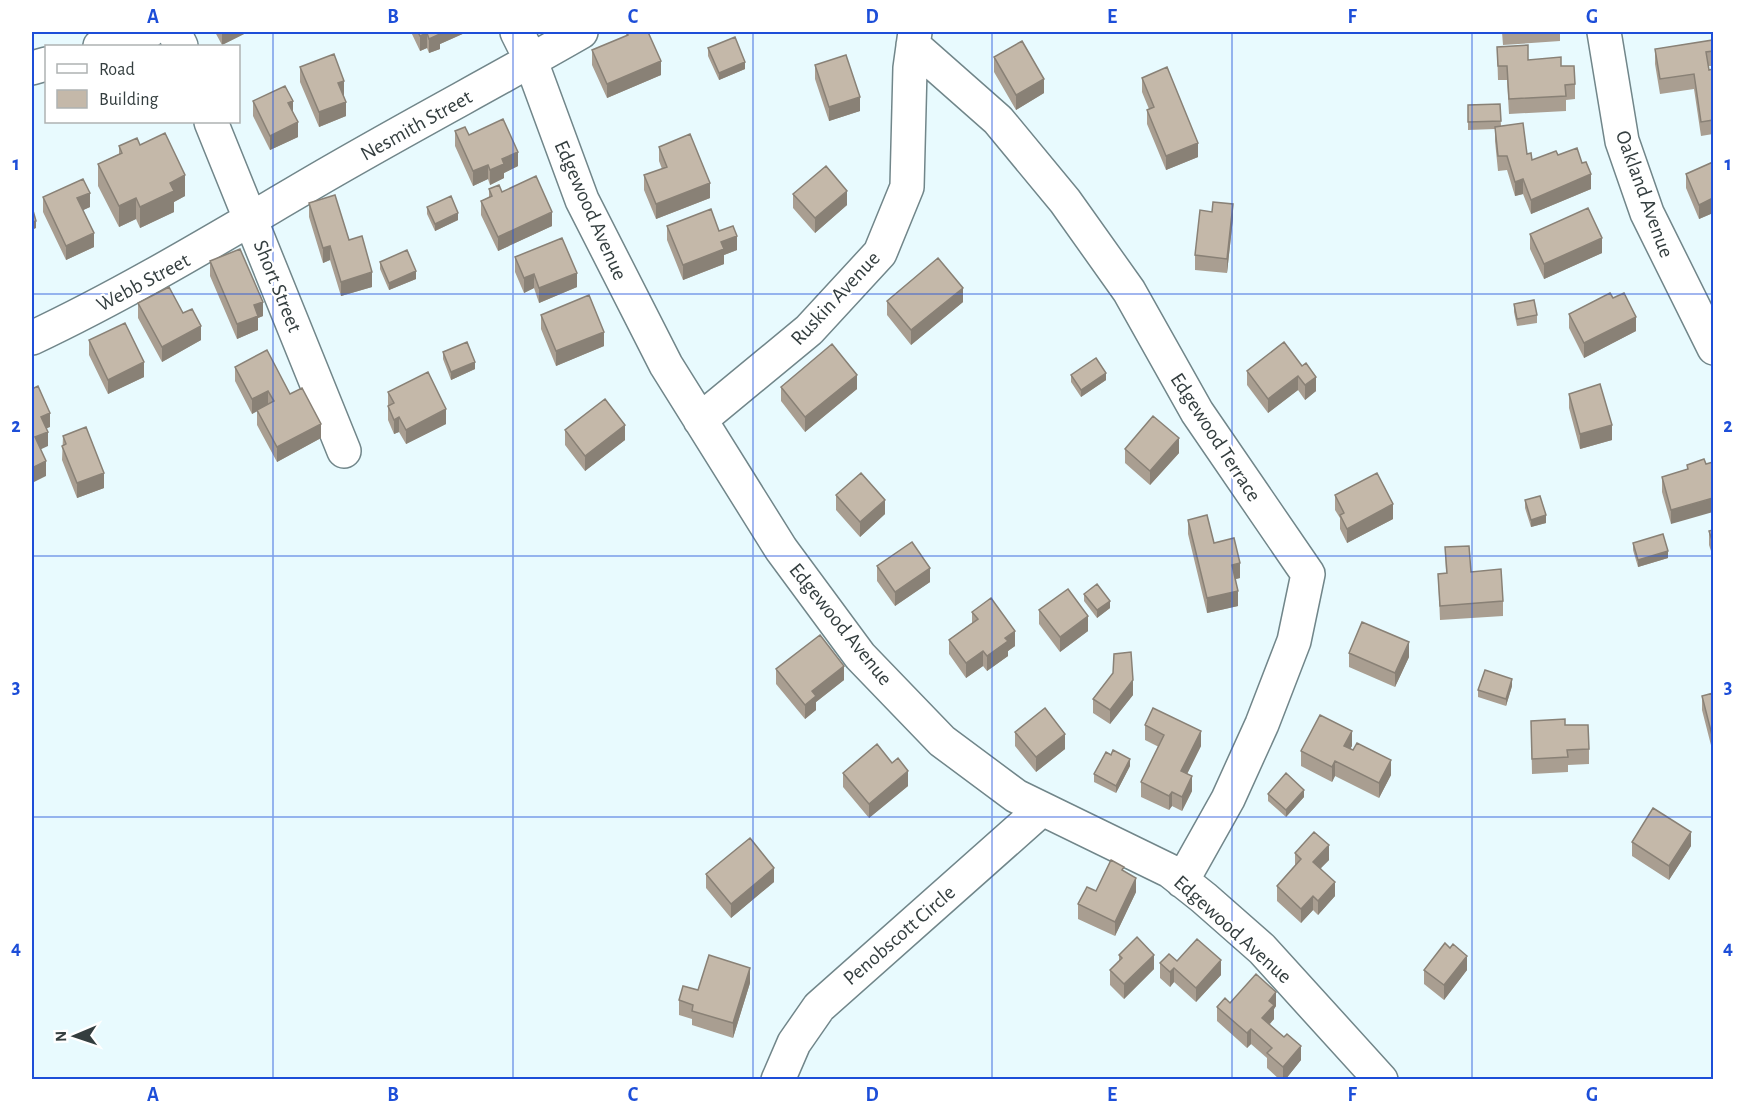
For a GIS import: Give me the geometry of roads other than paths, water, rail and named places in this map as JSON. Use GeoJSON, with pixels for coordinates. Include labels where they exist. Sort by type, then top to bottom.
{"type":"FeatureCollection","features":[{"type":"Feature","properties":{"kind":"street"},"geometry":{"type":"LineString","coordinates":[[103,45],[148,32]]}},
{"type":"Feature","properties":{"kind":"street","name":"Edgewood Avenue"},"geometry":{"type":"LineString","coordinates":[[517,32],[531,61],[582,200],[666,365],[781,549],[860,656],[942,741],[1016,796],[1170,872],[1182,881],[1262,949],[1381,1080]]}},
{"type":"Feature","properties":{"kind":"street","name":"Nesmith Street"},"geometry":{"type":"LineString","coordinates":[[251,220],[581,32]]}},
{"type":"Feature","properties":{"kind":"street","name":"Oakland Avenue"},"geometry":{"type":"LineString","coordinates":[[1604,32],[1622,141],[1647,213],[1713,348]]}},
{"type":"Feature","properties":{"kind":"street","name":"Ruskin Avenue"},"geometry":{"type":"LineString","coordinates":[[700,420],[810,330],[880,253],[907,187],[914,38]]}},
{"type":"Feature","properties":{"kind":"street","name":"Edgewood Terrace"},"geometry":{"type":"LineString","coordinates":[[914,38],[998,120],[1065,201],[1129,291],[1197,412],[1308,574],[1294,641],[1262,724],[1228,799],[1182,881]]}},
{"type":"Feature","properties":{"kind":"street","name":"Short Street"},"geometry":{"type":"LineString","coordinates":[[211,123],[344,451]]}},
{"type":"Feature","properties":{"kind":"street","name":"Webb Street"},"geometry":{"type":"LineString","coordinates":[[32,338],[199,252],[251,220]]}},
{"type":"Feature","properties":{"kind":"street","name":"Penobscott Circle"},"geometry":{"type":"LineString","coordinates":[[778,1080],[794,1043],[826,1001],[1042,809]]}}]}
